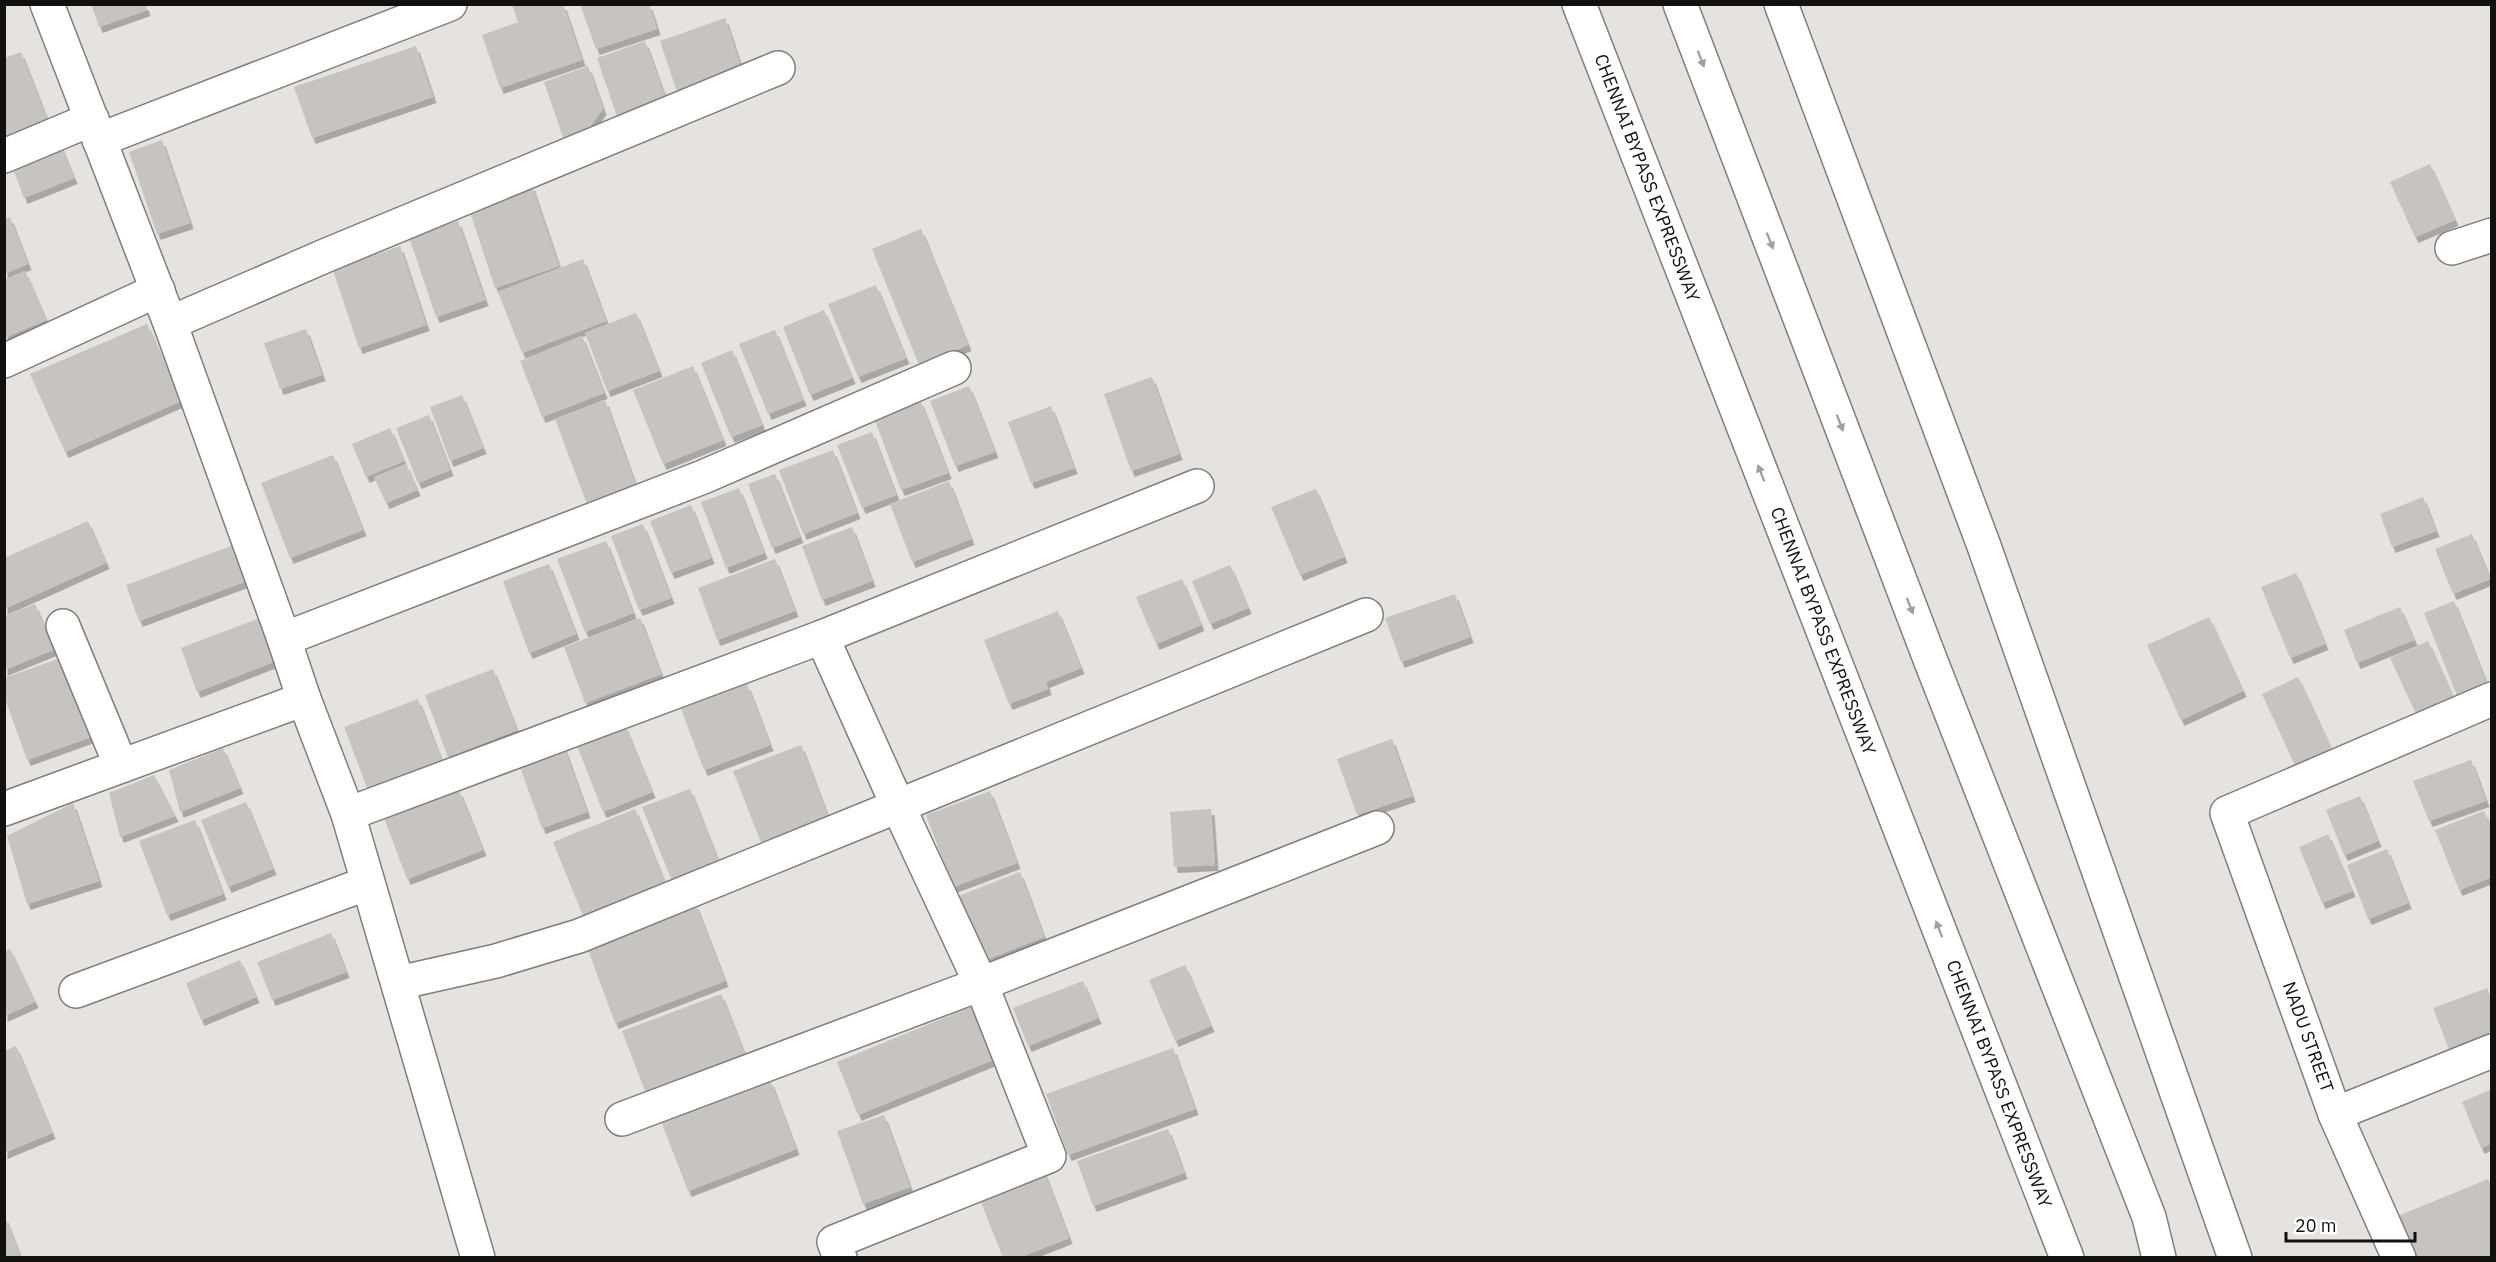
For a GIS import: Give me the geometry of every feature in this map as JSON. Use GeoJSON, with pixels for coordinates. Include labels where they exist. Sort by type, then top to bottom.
{"type":"FeatureCollection","features":[{"type":"Feature","properties":{"kind":"main road"},"geometry":{"type":"LineString","coordinates":[[47,4],[158,290],[285,639],[304,699],[348,814],[478,1257]]}},
{"type":"Feature","properties":{"kind":"main road"},"geometry":{"type":"LineString","coordinates":[[4,156],[95,129],[450,4]]}},
{"type":"Feature","properties":{"kind":"main road","name":"CHENNAI BYPASS EXPRESSWAY"},"geometry":{"type":"LineString","coordinates":[[1580,4],[2067,1257]]}},
{"type":"Feature","properties":{"kind":"main road"},"geometry":{"type":"LineString","coordinates":[[1680,4],[1926,648],[2149,1216],[2159,1257]]}},
{"type":"Feature","properties":{"kind":"main road"},"geometry":{"type":"LineString","coordinates":[[1781,4],[1984,546],[2235,1257]]}},
{"type":"Feature","properties":{"kind":"main road"},"geometry":{"type":"LineString","coordinates":[[170,323],[327,255],[778,68]]}},
{"type":"Feature","properties":{"kind":"main road"},"geometry":{"type":"LineString","coordinates":[[2452,248],[2492,235]]}},
{"type":"Feature","properties":{"kind":"main road"},"geometry":{"type":"LineString","coordinates":[[4,361],[158,290]]}},
{"type":"Feature","properties":{"kind":"main road"},"geometry":{"type":"LineString","coordinates":[[285,639],[703,477],[954,368]]}},
{"type":"Feature","properties":{"kind":"main road"},"geometry":{"type":"LineString","coordinates":[[348,814],[822,637],[1197,486]]}},
{"type":"Feature","properties":{"kind":"main road"},"geometry":{"type":"LineString","coordinates":[[398,983],[496,961],[579,936],[1366,615]]}},
{"type":"Feature","properties":{"kind":"main road"},"geometry":{"type":"LineString","coordinates":[[63,626],[121,766]]}},
{"type":"Feature","properties":{"kind":"main road"},"geometry":{"type":"LineString","coordinates":[[822,637],[981,984],[1049,1156],[834,1242],[840,1257]]}},
{"type":"Feature","properties":{"kind":"main road"},"geometry":{"type":"LineString","coordinates":[[4,809],[304,699]]}},
{"type":"Feature","properties":{"kind":"main road","name":"NADU STREET"},"geometry":{"type":"LineString","coordinates":[[2399,1257],[2335,1114],[2227,813],[2492,699]]}},
{"type":"Feature","properties":{"kind":"main road"},"geometry":{"type":"LineString","coordinates":[[622,1119],[981,984],[1377,828]]}},
{"type":"Feature","properties":{"kind":"main road"},"geometry":{"type":"LineString","coordinates":[[76,991],[368,883]]}},
{"type":"Feature","properties":{"kind":"main road"},"geometry":{"type":"LineString","coordinates":[[2335,1114],[2492,1051]]}},
{"type":"Feature","properties":{"kind":"building"},"geometry":{"type":"Polygon","coordinates":[[[91,4],[145,4],[147,10],[99,27],[91,4]]]}},
{"type":"Feature","properties":{"kind":"building"},"geometry":{"type":"Polygon","coordinates":[[[512,4],[563,4],[582,60],[500,88],[482,35],[518,22],[512,4]]]}},
{"type":"Feature","properties":{"kind":"building"},"geometry":{"type":"Polygon","coordinates":[[[580,4],[649,4],[657,29],[596,49],[580,4]]]}},
{"type":"Feature","properties":{"kind":"building"},"geometry":{"type":"Polygon","coordinates":[[[725,18],[742,70],[677,92],[660,41],[725,18]]]}},
{"type":"Feature","properties":{"kind":"building"},"geometry":{"type":"Polygon","coordinates":[[[645,41],[666,100],[617,117],[597,58],[645,41]]]}},
{"type":"Feature","properties":{"kind":"building"},"geometry":{"type":"Polygon","coordinates":[[[416,46],[433,97],[312,138],[294,87],[416,46]]]}},
{"type":"Feature","properties":{"kind":"building"},"geometry":{"type":"Polygon","coordinates":[[[21,52],[48,122],[5,138],[5,58],[21,52]]]}},
{"type":"Feature","properties":{"kind":"building"},"geometry":{"type":"Polygon","coordinates":[[[588,66],[603,109],[586,132],[564,140],[544,82],[588,66]]]}},
{"type":"Feature","properties":{"kind":"building"},"geometry":{"type":"Polygon","coordinates":[[[162,140],[190,223],[157,234],[129,152],[162,140]]]}},
{"type":"Feature","properties":{"kind":"building"},"geometry":{"type":"Polygon","coordinates":[[[60,144],[74,178],[24,198],[11,163],[60,144]]]}},
{"type":"Feature","properties":{"kind":"building"},"geometry":{"type":"Polygon","coordinates":[[[2430,164],[2455,220],[2415,237],[2390,182],[2430,164]]]}},
{"type":"Feature","properties":{"kind":"building"},"geometry":{"type":"Polygon","coordinates":[[[531,184],[559,266],[495,288],[468,206],[531,184]]]}},
{"type":"Feature","properties":{"kind":"building"},"geometry":{"type":"Polygon","coordinates":[[[10,217],[28,264],[4,274],[4,219],[10,217]]]}},
{"type":"Feature","properties":{"kind":"building"},"geometry":{"type":"Polygon","coordinates":[[[458,221],[485,300],[436,317],[409,237],[458,221]]]}},
{"type":"Feature","properties":{"kind":"building"},"geometry":{"type":"Polygon","coordinates":[[[921,229],[968,345],[919,365],[872,249],[921,229]]]}},
{"type":"Feature","properties":{"kind":"building"},"geometry":{"type":"Polygon","coordinates":[[[400,246],[426,325],[359,348],[333,270],[400,246]]]}},
{"type":"Feature","properties":{"kind":"building"},"geometry":{"type":"Polygon","coordinates":[[[583,259],[606,321],[522,353],[498,292],[583,259]]]}},
{"type":"Feature","properties":{"kind":"building"},"geometry":{"type":"Polygon","coordinates":[[[25,271],[46,320],[4,338],[4,280],[25,271]]]}},
{"type":"Feature","properties":{"kind":"building"},"geometry":{"type":"Polygon","coordinates":[[[876,285],[906,358],[858,377],[828,304],[876,285]]]}},
{"type":"Feature","properties":{"kind":"building"},"geometry":{"type":"Polygon","coordinates":[[[824,310],[852,378],[810,395],[783,327],[824,310]]]}},
{"type":"Feature","properties":{"kind":"building"},"geometry":{"type":"Polygon","coordinates":[[[636,313],[659,371],[607,391],[585,333],[636,313]]]}},
{"type":"Feature","properties":{"kind":"building"},"geometry":{"type":"Polygon","coordinates":[[[147,324],[181,401],[65,452],[30,374],[147,324]]]}},
{"type":"Feature","properties":{"kind":"building"},"geometry":{"type":"Polygon","coordinates":[[[306,329],[322,375],[280,389],[264,343],[306,329]]]}},
{"type":"Feature","properties":{"kind":"building"},"geometry":{"type":"Polygon","coordinates":[[[775,330],[803,400],[768,414],[739,344],[775,330]]]}},
{"type":"Feature","properties":{"kind":"building"},"geometry":{"type":"Polygon","coordinates":[[[582,336],[604,393],[542,417],[520,361],[582,336]]]}},
{"type":"Feature","properties":{"kind":"building"},"geometry":{"type":"Polygon","coordinates":[[[732,350],[762,425],[731,437],[701,363],[732,350]]]}},
{"type":"Feature","properties":{"kind":"building"},"geometry":{"type":"Polygon","coordinates":[[[693,366],[723,440],[663,464],[633,390],[693,366]]]}},
{"type":"Feature","properties":{"kind":"building"},"geometry":{"type":"Polygon","coordinates":[[[1152,377],[1179,454],[1131,471],[1104,394],[1152,377]]]}},
{"type":"Feature","properties":{"kind":"building"},"geometry":{"type":"Polygon","coordinates":[[[969,386],[995,452],[955,466],[930,401],[969,386]]]}},
{"type":"Feature","properties":{"kind":"building"},"geometry":{"type":"Polygon","coordinates":[[[462,395],[483,448],[450,461],[430,407],[462,395]]]}},
{"type":"Feature","properties":{"kind":"building"},"geometry":{"type":"Polygon","coordinates":[[[605,400],[637,489],[588,507],[555,419],[605,400]]]}},
{"type":"Feature","properties":{"kind":"building"},"geometry":{"type":"Polygon","coordinates":[[[920,400],[948,473],[901,490],[874,418],[920,400]]]}},
{"type":"Feature","properties":{"kind":"building"},"geometry":{"type":"Polygon","coordinates":[[[1051,406],[1074,468],[1031,483],[1008,422],[1051,406]]]}},
{"type":"Feature","properties":{"kind":"building"},"geometry":{"type":"Polygon","coordinates":[[[429,415],[450,470],[418,483],[396,428],[429,415]]]}},
{"type":"Feature","properties":{"kind":"building"},"geometry":{"type":"Polygon","coordinates":[[[390,428],[404,461],[366,477],[352,444],[390,428]]]}},
{"type":"Feature","properties":{"kind":"building"},"geometry":{"type":"Polygon","coordinates":[[[872,432],[896,495],[862,508],[837,445],[872,432]]]}},
{"type":"Feature","properties":{"kind":"building"},"geometry":{"type":"Polygon","coordinates":[[[833,450],[857,513],[803,534],[779,470],[833,450]]]}},
{"type":"Feature","properties":{"kind":"building"},"geometry":{"type":"Polygon","coordinates":[[[333,455],[363,530],[290,558],[261,483],[333,455]]]}},
{"type":"Feature","properties":{"kind":"building"},"geometry":{"type":"Polygon","coordinates":[[[406,464],[417,490],[386,503],[374,477],[406,464]]]}},
{"type":"Feature","properties":{"kind":"building"},"geometry":{"type":"Polygon","coordinates":[[[775,474],[800,537],[772,548],[748,484],[775,474]]]}},
{"type":"Feature","properties":{"kind":"building"},"geometry":{"type":"Polygon","coordinates":[[[949,481],[971,539],[912,562],[890,504],[949,481]]]}},
{"type":"Feature","properties":{"kind":"building"},"geometry":{"type":"Polygon","coordinates":[[[739,488],[764,553],[726,568],[701,502],[739,488]]]}},
{"type":"Feature","properties":{"kind":"building"},"geometry":{"type":"Polygon","coordinates":[[[1316,489],[1344,557],[1300,575],[1271,507],[1316,489]]]}},
{"type":"Feature","properties":{"kind":"building"},"geometry":{"type":"Polygon","coordinates":[[[2423,497],[2436,531],[2392,547],[2380,514],[2423,497]]]}},
{"type":"Feature","properties":{"kind":"building"},"geometry":{"type":"Polygon","coordinates":[[[691,505],[711,558],[671,573],[650,521],[691,505]]]}},
{"type":"Feature","properties":{"kind":"building"},"geometry":{"type":"Polygon","coordinates":[[[88,521],[106,563],[4,609],[4,558],[88,521]]]}},
{"type":"Feature","properties":{"kind":"building"},"geometry":{"type":"Polygon","coordinates":[[[643,524],[671,598],[639,610],[611,536],[643,524]]]}},
{"type":"Feature","properties":{"kind":"building"},"geometry":{"type":"Polygon","coordinates":[[[852,527],[872,581],[822,600],[802,546],[852,527]]]}},
{"type":"Feature","properties":{"kind":"building"},"geometry":{"type":"Polygon","coordinates":[[[2472,534],[2490,579],[2453,594],[2435,549],[2472,534]]]}},
{"type":"Feature","properties":{"kind":"building"},"geometry":{"type":"Polygon","coordinates":[[[606,541],[633,613],[585,632],[557,559],[606,541]]]}},
{"type":"Feature","properties":{"kind":"building"},"geometry":{"type":"Polygon","coordinates":[[[242,542],[255,578],[139,621],[126,585],[242,542]]]}},
{"type":"Feature","properties":{"kind":"building"},"geometry":{"type":"Polygon","coordinates":[[[775,559],[795,611],[717,640],[698,588],[775,559]]]}},
{"type":"Feature","properties":{"kind":"building"},"geometry":{"type":"Polygon","coordinates":[[[549,564],[576,634],[529,653],[503,581],[549,564]]]}},
{"type":"Feature","properties":{"kind":"building"},"geometry":{"type":"Polygon","coordinates":[[[1230,565],[1248,608],[1210,624],[1192,581],[1230,565]]]}},
{"type":"Feature","properties":{"kind":"building"},"geometry":{"type":"Polygon","coordinates":[[[2296,573],[2325,644],[2290,658],[2261,587],[2296,573]]]}},
{"type":"Feature","properties":{"kind":"building"},"geometry":{"type":"Polygon","coordinates":[[[1182,579],[1201,625],[1156,644],[1136,597],[1182,579]]]}},
{"type":"Feature","properties":{"kind":"building"},"geometry":{"type":"Polygon","coordinates":[[[1455,594],[1470,637],[1401,662],[1385,618],[1455,594]]]}},
{"type":"Feature","properties":{"kind":"building"},"geometry":{"type":"Polygon","coordinates":[[[2454,601],[2487,684],[2457,696],[2424,613],[2454,601]]]}},
{"type":"Feature","properties":{"kind":"building"},"geometry":{"type":"Polygon","coordinates":[[[35,604],[53,650],[4,670],[4,616],[35,604]]]}},
{"type":"Feature","properties":{"kind":"building"},"geometry":{"type":"Polygon","coordinates":[[[2400,607],[2414,640],[2357,663],[2344,630],[2400,607]]]}},
{"type":"Feature","properties":{"kind":"building"},"geometry":{"type":"Polygon","coordinates":[[[1058,611],[1081,668],[1046,682],[1048,689],[1009,704],[984,640],[1058,611]]]}},
{"type":"Feature","properties":{"kind":"building"},"geometry":{"type":"Polygon","coordinates":[[[2209,617],[2243,691],[2181,720],[2147,645],[2209,617]]]}},
{"type":"Feature","properties":{"kind":"building"},"geometry":{"type":"Polygon","coordinates":[[[260,618],[276,661],[197,692],[181,648],[260,618]]]}},
{"type":"Feature","properties":{"kind":"building"},"geometry":{"type":"Polygon","coordinates":[[[640,618],[661,674],[585,703],[564,647],[640,618]]]}},
{"type":"Feature","properties":{"kind":"building"},"geometry":{"type":"Polygon","coordinates":[[[2428,641],[2455,701],[2418,718],[2390,658],[2428,641]]]}},
{"type":"Feature","properties":{"kind":"building"},"geometry":{"type":"Polygon","coordinates":[[[66,656],[94,736],[27,760],[4,696],[4,678],[66,656]]]}},
{"type":"Feature","properties":{"kind":"building"},"geometry":{"type":"Polygon","coordinates":[[[493,669],[517,730],[448,757],[425,695],[493,669]]]}},
{"type":"Feature","properties":{"kind":"building"},"geometry":{"type":"Polygon","coordinates":[[[2298,677],[2335,757],[2299,774],[2262,694],[2298,677]]]}},
{"type":"Feature","properties":{"kind":"building"},"geometry":{"type":"Polygon","coordinates":[[[747,684],[770,745],[704,770],[681,709],[747,684]]]}},
{"type":"Feature","properties":{"kind":"building"},"geometry":{"type":"Polygon","coordinates":[[[418,699],[442,762],[368,790],[344,727],[418,699]]]}},
{"type":"Feature","properties":{"kind":"building"},"geometry":{"type":"Polygon","coordinates":[[[624,724],[652,792],[603,812],[576,743],[624,724]]]}},
{"type":"Feature","properties":{"kind":"building"},"geometry":{"type":"Polygon","coordinates":[[[1392,739],[1412,796],[1357,815],[1337,759],[1392,739]]]}},
{"type":"Feature","properties":{"kind":"building"},"geometry":{"type":"Polygon","coordinates":[[[562,742],[587,812],[542,828],[517,759],[562,742]]]}},
{"type":"Feature","properties":{"kind":"building"},"geometry":{"type":"Polygon","coordinates":[[[801,745],[830,822],[763,848],[733,771],[801,745]]]}},
{"type":"Feature","properties":{"kind":"building"},"geometry":{"type":"Polygon","coordinates":[[[223,748],[240,788],[180,812],[169,770],[223,748]]]}},
{"type":"Feature","properties":{"kind":"building"},"geometry":{"type":"Polygon","coordinates":[[[2471,760],[2486,801],[2429,821],[2413,781],[2471,760]]]}},
{"type":"Feature","properties":{"kind":"building"},"geometry":{"type":"Polygon","coordinates":[[[154,775],[175,816],[120,837],[109,793],[154,775]]]}},
{"type":"Feature","properties":{"kind":"building"},"geometry":{"type":"Polygon","coordinates":[[[690,789],[719,863],[672,881],[642,807],[690,789]]]}},
{"type":"Feature","properties":{"kind":"building"},"geometry":{"type":"Polygon","coordinates":[[[459,790],[483,850],[407,879],[384,818],[459,790]]]}},
{"type":"Feature","properties":{"kind":"building"},"geometry":{"type":"Polygon","coordinates":[[[990,791],[1017,863],[953,887],[926,815],[990,791]]]}},
{"type":"Feature","properties":{"kind":"building"},"geometry":{"type":"Polygon","coordinates":[[[2360,796],[2378,841],[2344,855],[2326,810],[2360,796]]]}},
{"type":"Feature","properties":{"kind":"building"},"geometry":{"type":"Polygon","coordinates":[[[246,802],[273,869],[228,887],[201,820],[246,802]]]}},
{"type":"Feature","properties":{"kind":"building"},"geometry":{"type":"Polygon","coordinates":[[[73,803],[99,881],[27,904],[7,836],[73,803]]]}},
{"type":"Feature","properties":{"kind":"building"},"geometry":{"type":"Polygon","coordinates":[[[635,809],[667,888],[585,921],[553,842],[635,809]]]}},
{"type":"Feature","properties":{"kind":"building"},"geometry":{"type":"Polygon","coordinates":[[[1211,809],[1215,865],[1174,867],[1170,812],[1211,809]]]}},
{"type":"Feature","properties":{"kind":"building"},"geometry":{"type":"Polygon","coordinates":[[[2484,811],[2492,831],[2492,877],[2459,890],[2435,830],[2484,811]]]}},
{"type":"Feature","properties":{"kind":"building"},"geometry":{"type":"Polygon","coordinates":[[[195,820],[223,894],[167,915],[139,841],[195,820]]]}},
{"type":"Feature","properties":{"kind":"building"},"geometry":{"type":"Polygon","coordinates":[[[2328,834],[2352,891],[2322,903],[2299,847],[2328,834]]]}},
{"type":"Feature","properties":{"kind":"building"},"geometry":{"type":"Polygon","coordinates":[[[2387,849],[2408,903],[2368,919],[2347,865],[2387,849]]]}},
{"type":"Feature","properties":{"kind":"building"},"geometry":{"type":"Polygon","coordinates":[[[1020,872],[1044,937],[981,962],[956,897],[1020,872]]]}},
{"type":"Feature","properties":{"kind":"building"},"geometry":{"type":"Polygon","coordinates":[[[695,903],[725,981],[615,1023],[586,944],[695,903]]]}},
{"type":"Feature","properties":{"kind":"building"},"geometry":{"type":"Polygon","coordinates":[[[331,933],[346,972],[272,1000],[257,962],[331,933]]]}},
{"type":"Feature","properties":{"kind":"building"},"geometry":{"type":"Polygon","coordinates":[[[10,949],[35,1002],[4,1016],[4,952],[10,949]]]}},
{"type":"Feature","properties":{"kind":"building"},"geometry":{"type":"Polygon","coordinates":[[[240,960],[256,997],[201,1020],[186,983],[240,960]]]}},
{"type":"Feature","properties":{"kind":"building"},"geometry":{"type":"Polygon","coordinates":[[[1185,965],[1211,1026],[1175,1041],[1149,980],[1185,965]]]}},
{"type":"Feature","properties":{"kind":"building"},"geometry":{"type":"Polygon","coordinates":[[[1083,981],[1098,1018],[1028,1046],[1013,1008],[1083,981]]]}},
{"type":"Feature","properties":{"kind":"building"},"geometry":{"type":"Polygon","coordinates":[[[2487,988],[2492,1000],[2492,1044],[2452,1058],[2433,1008],[2487,988]]]}},
{"type":"Feature","properties":{"kind":"building"},"geometry":{"type":"Polygon","coordinates":[[[721,994],[746,1058],[647,1096],[622,1031],[721,994]]]}},
{"type":"Feature","properties":{"kind":"building"},"geometry":{"type":"Polygon","coordinates":[[[973,1006],[995,1059],[858,1115],[837,1062],[973,1006]]]}},
{"type":"Feature","properties":{"kind":"building"},"geometry":{"type":"Polygon","coordinates":[[[16,1046],[52,1133],[4,1153],[4,1051],[16,1046]]]}},
{"type":"Feature","properties":{"kind":"building"},"geometry":{"type":"Polygon","coordinates":[[[1173,1048],[1195,1109],[1068,1155],[1046,1094],[1173,1048]]]}},
{"type":"Feature","properties":{"kind":"building"},"geometry":{"type":"Polygon","coordinates":[[[770,1080],[796,1149],[688,1191],[661,1121],[770,1080]]]}},
{"type":"Feature","properties":{"kind":"building"},"geometry":{"type":"Polygon","coordinates":[[[2492,1089],[2492,1143],[2481,1148],[2462,1102],[2492,1089]]]}},
{"type":"Feature","properties":{"kind":"building"},"geometry":{"type":"Polygon","coordinates":[[[884,1115],[910,1187],[863,1204],[837,1131],[884,1115]]]}},
{"type":"Feature","properties":{"kind":"building"},"geometry":{"type":"Polygon","coordinates":[[[1168,1129],[1184,1173],[1093,1206],[1077,1161],[1168,1129]]]}},
{"type":"Feature","properties":{"kind":"building"},"geometry":{"type":"Polygon","coordinates":[[[1043,1169],[1069,1238],[1018,1258],[1003,1258],[978,1194],[1043,1169]]]}},
{"type":"Feature","properties":{"kind":"building"},"geometry":{"type":"Polygon","coordinates":[[[2488,1179],[2492,1188],[2492,1258],[2403,1258],[2388,1220],[2488,1179]]]}},
{"type":"Feature","properties":{"kind":"building"},"geometry":{"type":"Polygon","coordinates":[[[5,1217],[21,1258],[4,1258],[5,1217]]]}}]}
